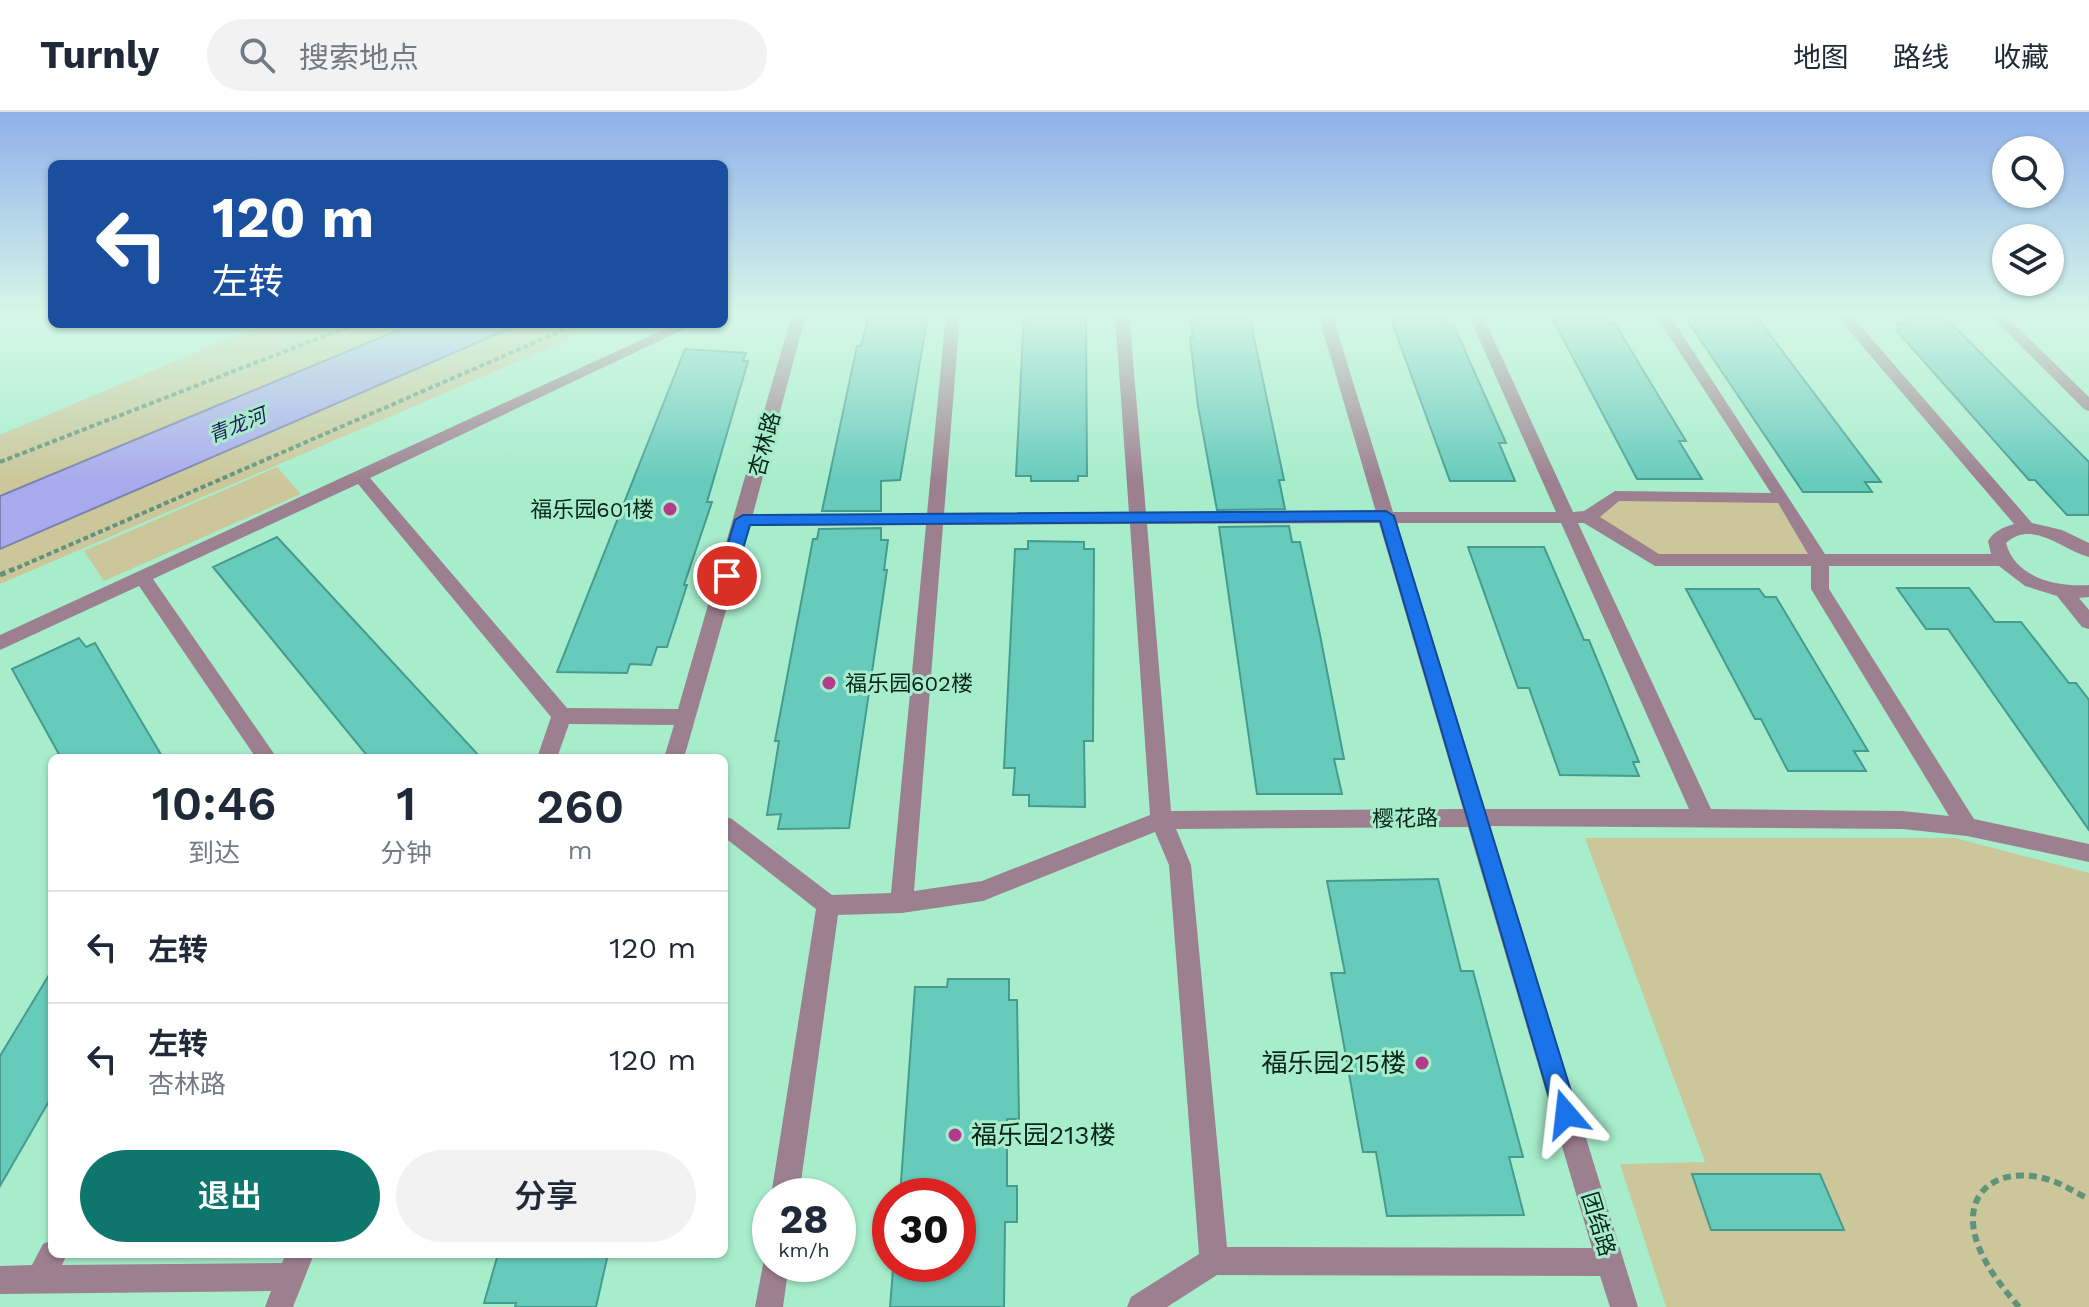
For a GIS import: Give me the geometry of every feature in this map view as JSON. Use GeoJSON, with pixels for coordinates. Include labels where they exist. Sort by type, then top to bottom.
{"type":"FeatureCollection","features":[{"type":"Feature","properties":{"kind":"street"},"geometry":{"type":"LineString","coordinates":[[0,643],[589,370]]}},
{"type":"Feature","properties":{"kind":"street","name":"杏林路"},"geometry":{"type":"LineString","coordinates":[[675,754],[784,370]]}},
{"type":"Feature","properties":{"kind":"street"},"geometry":{"type":"LineString","coordinates":[[902,903],[949,370]]}},
{"type":"Feature","properties":{"kind":"street"},"geometry":{"type":"LineString","coordinates":[[1126,370],[1161,820],[1180,865],[1214,1261]]}},
{"type":"Feature","properties":{"kind":"street","name":"团结路"},"geometry":{"type":"LineString","coordinates":[[1342,370],[1624,1307]]}},
{"type":"Feature","properties":{"kind":"street"},"geometry":{"type":"LineString","coordinates":[[1500,370],[1704,818]]}},
{"type":"Feature","properties":{"kind":"street"},"geometry":{"type":"LineString","coordinates":[[1699,370],[1820,560],[1820,589],[1967,827]]}},
{"type":"Feature","properties":{"kind":"street"},"geometry":{"type":"LineString","coordinates":[[1890,370],[2028,529]]}},
{"type":"Feature","properties":{"kind":"street"},"geometry":{"type":"LineString","coordinates":[[2052,370],[2089,406]]}},
{"type":"Feature","properties":{"kind":"street"},"geometry":{"type":"LineString","coordinates":[[360,476],[562,716],[686,717]]}},
{"type":"Feature","properties":{"kind":"street"},"geometry":{"type":"LineString","coordinates":[[1588,517],[1615,496],[1783,498]]}},
{"type":"Feature","properties":{"kind":"street"},"geometry":{"type":"LineString","coordinates":[[743,520],[1588,517],[1655,560],[2004,560]]}},
{"type":"Feature","properties":{"kind":"street"},"geometry":{"type":"LineString","coordinates":[[2089,551],[2058,535],[2028,529],[2013,530],[1997,541],[1997,550],[2004,560],[2029,579],[2063,591],[2089,591]]}},
{"type":"Feature","properties":{"kind":"street"},"geometry":{"type":"LineString","coordinates":[[143,578],[264,754]]}},
{"type":"Feature","properties":{"kind":"street"},"geometry":{"type":"LineString","coordinates":[[2063,591],[2089,622]]}},
{"type":"Feature","properties":{"kind":"street"},"geometry":{"type":"LineString","coordinates":[[548,754],[562,716]]}},
{"type":"Feature","properties":{"kind":"street","name":"樱花路"},"geometry":{"type":"LineString","coordinates":[[828,905],[902,903],[983,891],[1161,820],[1477,817],[1903,820],[1967,827],[2089,853]]}},
{"type":"Feature","properties":{"kind":"street"},"geometry":{"type":"LineString","coordinates":[[728,828],[828,905],[788,1178]]}},
{"type":"Feature","properties":{"kind":"street"},"geometry":{"type":"LineString","coordinates":[[40,1280],[51,1258]]}},
{"type":"Feature","properties":{"kind":"street"},"geometry":{"type":"LineString","coordinates":[[1141,1307],[1214,1261],[1611,1262]]}},
{"type":"Feature","properties":{"kind":"street"},"geometry":{"type":"LineString","coordinates":[[0,1280],[295,1266],[279,1307]]}},
{"type":"Feature","properties":{"kind":"street"},"geometry":{"type":"LineString","coordinates":[[769,1307],[772,1282]]}},
{"type":"Feature","properties":{"kind":"path"},"geometry":{"type":"LineString","coordinates":[[0,462],[237,370]]}},
{"type":"Feature","properties":{"kind":"path"},"geometry":{"type":"LineString","coordinates":[[0,575],[472,370]]}},
{"type":"Feature","properties":{"kind":"path"},"geometry":{"type":"LineString","coordinates":[[2019,1307],[2002,1290],[1983,1262],[1972,1233],[1971,1207],[1982,1188],[1999,1177],[2026,1174],[2055,1181],[2089,1199]]}},
{"type":"Feature","properties":{"kind":"shaded area"},"geometry":{"type":"Polygon","coordinates":[[[155,370],[303,370],[0,496],[0,435],[155,370]]]}},
{"type":"Feature","properties":{"kind":"shaded area"},"geometry":{"type":"Polygon","coordinates":[[[414,370],[499,370],[0,584],[0,549],[414,370]]]}},
{"type":"Feature","properties":{"kind":"shaded area"},"geometry":{"type":"Polygon","coordinates":[[[277,467],[301,494],[104,581],[84,551],[277,467]]]}},
{"type":"Feature","properties":{"kind":"shaded area"},"geometry":{"type":"Polygon","coordinates":[[[1619,498],[1782,499],[1820,560],[1655,559],[1593,517],[1619,498]]]}},
{"type":"Feature","properties":{"kind":"shaded area"},"geometry":{"type":"Polygon","coordinates":[[[1585,838],[1955,838],[2089,873],[2089,1307],[1666,1307],[1620,1164],[1705,1162],[1585,838]]]}},
{"type":"Feature","properties":{"kind":"water","name":"青龙河"},"geometry":{"type":"Polygon","coordinates":[[[303,370],[414,370],[0,549],[0,496],[303,370]]]}},
{"type":"Feature","properties":{"kind":"building","name":"福乐园601楼"},"geometry":{"type":"Polygon","coordinates":[[[677,370],[745,370],[707,502],[712,502],[667,647],[657,647],[651,665],[630,664],[627,673],[557,672],[677,370]]]}},
{"type":"Feature","properties":{"kind":"building"},"geometry":{"type":"Polygon","coordinates":[[[852,370],[919,370],[900,480],[881,481],[881,511],[822,511],[852,370]]]}},
{"type":"Feature","properties":{"kind":"building"},"geometry":{"type":"Polygon","coordinates":[[[1021,370],[1086,370],[1087,476],[1078,476],[1078,481],[1031,481],[1031,476],[1016,476],[1021,370]]]}},
{"type":"Feature","properties":{"kind":"building"},"geometry":{"type":"Polygon","coordinates":[[[1194,370],[1261,370],[1284,480],[1279,480],[1285,509],[1217,510],[1194,370]]]}},
{"type":"Feature","properties":{"kind":"building"},"geometry":{"type":"Polygon","coordinates":[[[1409,370],[1473,370],[1506,443],[1499,443],[1515,481],[1450,481],[1409,370]]]}},
{"type":"Feature","properties":{"kind":"building"},"geometry":{"type":"Polygon","coordinates":[[[1579,370],[1643,370],[1686,441],[1679,441],[1702,479],[1637,479],[1579,370]]]}},
{"type":"Feature","properties":{"kind":"building"},"geometry":{"type":"Polygon","coordinates":[[[1721,370],[1796,370],[1881,482],[1865,482],[1872,492],[1803,492],[1721,370]]]}},
{"type":"Feature","properties":{"kind":"building"},"geometry":{"type":"Polygon","coordinates":[[[1931,370],[1997,370],[2089,462],[2089,515],[2067,515],[2035,480],[2029,480],[1931,370]]]}},
{"type":"Feature","properties":{"kind":"building"},"geometry":{"type":"Polygon","coordinates":[[[1289,526],[1292,542],[1300,542],[1320,635],[1344,759],[1334,759],[1342,794],[1257,794],[1219,527],[1289,526]]]}},
{"type":"Feature","properties":{"kind":"building","name":"福乐园602楼"},"geometry":{"type":"Polygon","coordinates":[[[881,528],[881,540],[888,540],[884,570],[887,570],[849,828],[778,829],[781,814],[767,815],[779,741],[775,741],[813,539],[817,539],[819,529],[881,528]]]}},
{"type":"Feature","properties":{"kind":"building"},"geometry":{"type":"Polygon","coordinates":[[[277,537],[477,754],[366,754],[213,567],[277,537]]]}},
{"type":"Feature","properties":{"kind":"building"},"geometry":{"type":"Polygon","coordinates":[[[1028,541],[1084,542],[1084,549],[1094,549],[1093,741],[1084,741],[1085,807],[1029,806],[1029,795],[1013,795],[1015,768],[1004,768],[1015,549],[1028,549],[1028,541]]]}},
{"type":"Feature","properties":{"kind":"building"},"geometry":{"type":"Polygon","coordinates":[[[1468,547],[1544,547],[1584,640],[1589,640],[1639,762],[1633,762],[1639,776],[1560,775],[1529,688],[1518,688],[1468,547]]]}},
{"type":"Feature","properties":{"kind":"building"},"geometry":{"type":"Polygon","coordinates":[[[1897,588],[1969,588],[1995,622],[2021,622],[2069,683],[2076,683],[2089,700],[2089,830],[1948,629],[1926,629],[1897,588]]]}},
{"type":"Feature","properties":{"kind":"building"},"geometry":{"type":"Polygon","coordinates":[[[1686,589],[1759,589],[1765,597],[1776,597],[1868,751],[1854,751],[1866,771],[1788,771],[1761,719],[1755,719],[1686,589]]]}},
{"type":"Feature","properties":{"kind":"building"},"geometry":{"type":"Polygon","coordinates":[[[79,638],[86,647],[95,643],[161,754],[59,754],[12,669],[79,638]]]}},
{"type":"Feature","properties":{"kind":"building","name":"福乐园215楼"},"geometry":{"type":"Polygon","coordinates":[[[1438,879],[1461,971],[1473,971],[1523,1157],[1509,1157],[1524,1215],[1387,1216],[1376,1152],[1363,1152],[1331,973],[1345,973],[1327,881],[1438,879]]]}},
{"type":"Feature","properties":{"kind":"building"},"geometry":{"type":"Polygon","coordinates":[[[48,977],[48,1103],[0,1186],[0,1056],[48,977]]]}},
{"type":"Feature","properties":{"kind":"building","name":"福乐园213楼"},"geometry":{"type":"Polygon","coordinates":[[[948,979],[1009,979],[1009,1000],[1017,1000],[1019,1119],[1007,1119],[1007,1186],[1017,1186],[1017,1222],[1005,1222],[1004,1307],[890,1307],[892,1282],[976,1282],[976,1178],[901,1178],[915,987],[947,987],[948,979]]]}},
{"type":"Feature","properties":{"kind":"building"},"geometry":{"type":"Polygon","coordinates":[[[1692,1174],[1820,1174],[1844,1230],[1711,1230],[1692,1174]]]}},
{"type":"Feature","properties":{"kind":"building"},"geometry":{"type":"Polygon","coordinates":[[[497,1258],[607,1258],[596,1307],[515,1307],[516,1303],[484,1303],[497,1258]]]}},
{"type":"Feature","properties":{"kind":"place","name":"福乐园601楼"},"geometry":{"type":"Point","coordinates":[670,509]}},
{"type":"Feature","properties":{"kind":"place","name":"福乐园602楼"},"geometry":{"type":"Point","coordinates":[829,683]}},
{"type":"Feature","properties":{"kind":"place","name":"福乐园215楼"},"geometry":{"type":"Point","coordinates":[1422,1063]}},
{"type":"Feature","properties":{"kind":"place","name":"福乐园213楼"},"geometry":{"type":"Point","coordinates":[955,1135]}},
{"type":"Feature","properties":{"kind":"route"},"geometry":{"type":"LineString","coordinates":[[727,576],[743,520],[1386,516],[1566,1114]]}}]}
